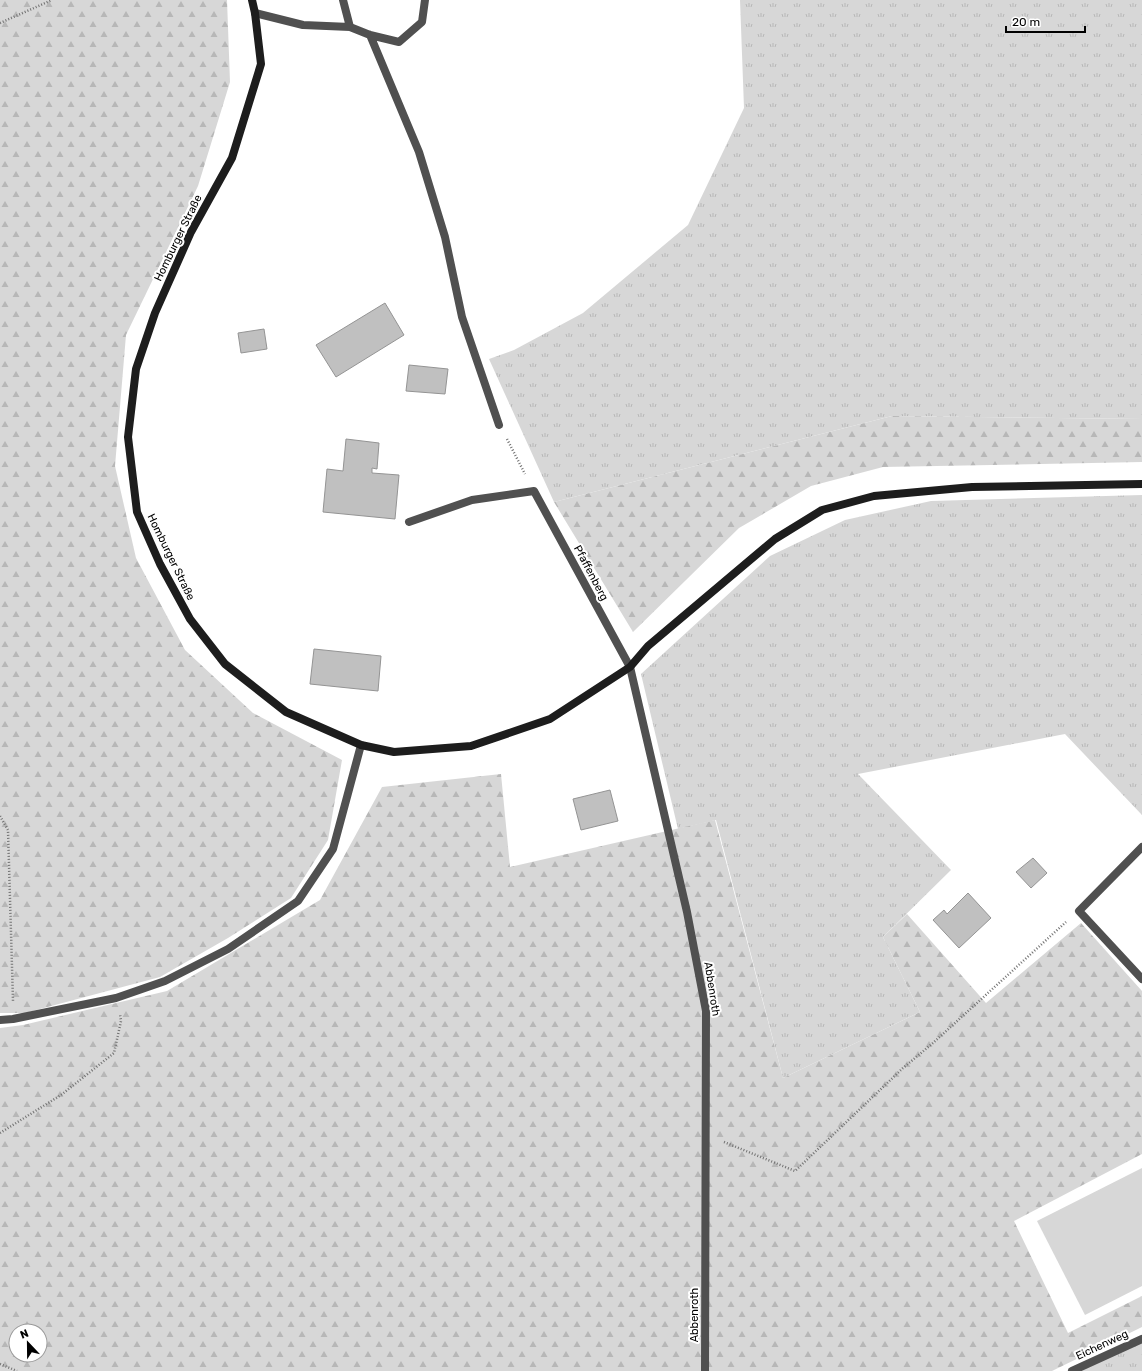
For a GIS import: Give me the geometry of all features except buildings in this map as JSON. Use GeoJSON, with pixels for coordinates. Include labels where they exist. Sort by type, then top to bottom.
{"type":"FeatureCollection","features":[{"type":"Feature","properties":{"kind":"main road","name":"Homburger Straße"},"geometry":{"type":"LineString","coordinates":[[252,0],[261,64],[232,158],[191,232],[155,313],[136,369],[128,437],[137,512],[160,564],[190,619],[225,664],[286,712],[361,745],[394,752],[471,746],[550,719],[630,666],[648,646],[775,539],[822,510],[874,496],[972,486],[1142,484]]}},
{"type":"Feature","properties":{"kind":"street"},"geometry":{"type":"LineString","coordinates":[[344,0],[350,27]]}},
{"type":"Feature","properties":{"kind":"street"},"geometry":{"type":"LineString","coordinates":[[255,13],[303,25],[350,27],[370,35],[399,42],[422,22],[425,0]]}},
{"type":"Feature","properties":{"kind":"street"},"geometry":{"type":"LineString","coordinates":[[370,35],[419,152],[445,237],[462,317],[499,425]]}},
{"type":"Feature","properties":{"kind":"street"},"geometry":{"type":"LineString","coordinates":[[409,522],[472,500],[534,491]]}},
{"type":"Feature","properties":{"kind":"street","name":"Pfaffenberg"},"geometry":{"type":"LineString","coordinates":[[534,491],[630,666]]}},
{"type":"Feature","properties":{"kind":"street","name":"Abbenroth"},"geometry":{"type":"LineString","coordinates":[[630,666],[687,912],[706,1011],[705,1371]]}},
{"type":"Feature","properties":{"kind":"street"},"geometry":{"type":"LineString","coordinates":[[0,1020],[13,1019],[116,998],[165,982],[228,949],[298,901],[333,849],[361,745]]}},
{"type":"Feature","properties":{"kind":"street"},"geometry":{"type":"LineString","coordinates":[[1142,847],[1079,911],[1142,979]]}},
{"type":"Feature","properties":{"kind":"street","name":"Eichenweg"},"geometry":{"type":"LineString","coordinates":[[1072,1371],[1142,1338]]}},
{"type":"Feature","properties":{"kind":"path"},"geometry":{"type":"LineString","coordinates":[[0,23],[52,0]]}},
{"type":"Feature","properties":{"kind":"path"},"geometry":{"type":"LineString","coordinates":[[499,425],[534,491]]}},
{"type":"Feature","properties":{"kind":"path"},"geometry":{"type":"LineString","coordinates":[[0,816],[8,830],[13,1019]]}},
{"type":"Feature","properties":{"kind":"path"},"geometry":{"type":"LineString","coordinates":[[706,1135],[795,1171],[903,1068],[933,1043],[1079,911]]}},
{"type":"Feature","properties":{"kind":"path"},"geometry":{"type":"LineString","coordinates":[[0,1133],[61,1095],[114,1053],[121,1020],[116,998]]}},
{"type":"Feature","properties":{"kind":"path"},"geometry":{"type":"LineString","coordinates":[[0,1364],[17,1371]]}},
{"type":"Feature","properties":{"kind":"green space"},"geometry":{"type":"Polygon","coordinates":[[[0,0],[227,0],[230,82],[198,186],[126,335],[115,466],[136,558],[185,650],[253,713],[342,760],[328,840],[291,898],[228,938],[160,977],[25,1013],[0,1013],[0,0]]]}},
{"type":"Feature","properties":{"kind":"green space"},"geometry":{"type":"Polygon","coordinates":[[[740,0],[1142,0],[1142,419],[892,416],[554,502],[489,359],[514,350],[583,313],[688,225],[744,108],[740,0]]]}},
{"type":"Feature","properties":{"kind":"green space"},"geometry":{"type":"Polygon","coordinates":[[[892,416],[1142,419],[1142,462],[883,467],[811,486],[739,528],[633,632],[554,502],[892,416]]]}},
{"type":"Feature","properties":{"kind":"green space"},"geometry":{"type":"Polygon","coordinates":[[[1142,495],[1142,815],[1065,734],[858,774],[951,870],[883,937],[920,1012],[783,1078],[716,820],[678,829],[641,674],[770,556],[845,520],[931,501],[1142,495]]]}},
{"type":"Feature","properties":{"kind":"green space"},"geometry":{"type":"Polygon","coordinates":[[[501,774],[510,867],[715,820],[783,1078],[920,1012],[883,937],[907,914],[986,1003],[1081,923],[1142,991],[1142,1154],[1014,1221],[1068,1333],[1142,1296],[1142,1327],[1052,1371],[0,1371],[0,1028],[23,1025],[167,991],[320,900],[382,787],[501,774]]]}},
{"type":"Feature","properties":{"kind":"green space"},"geometry":{"type":"Polygon","coordinates":[[[1142,1168],[1142,1286],[1085,1315],[1037,1221],[1142,1168]]]}},
{"type":"Feature","properties":{"kind":"green space"},"geometry":{"type":"Polygon","coordinates":[[[1142,1335],[1142,1371],[1070,1371],[1070,1370],[1142,1335]]]}}]}
